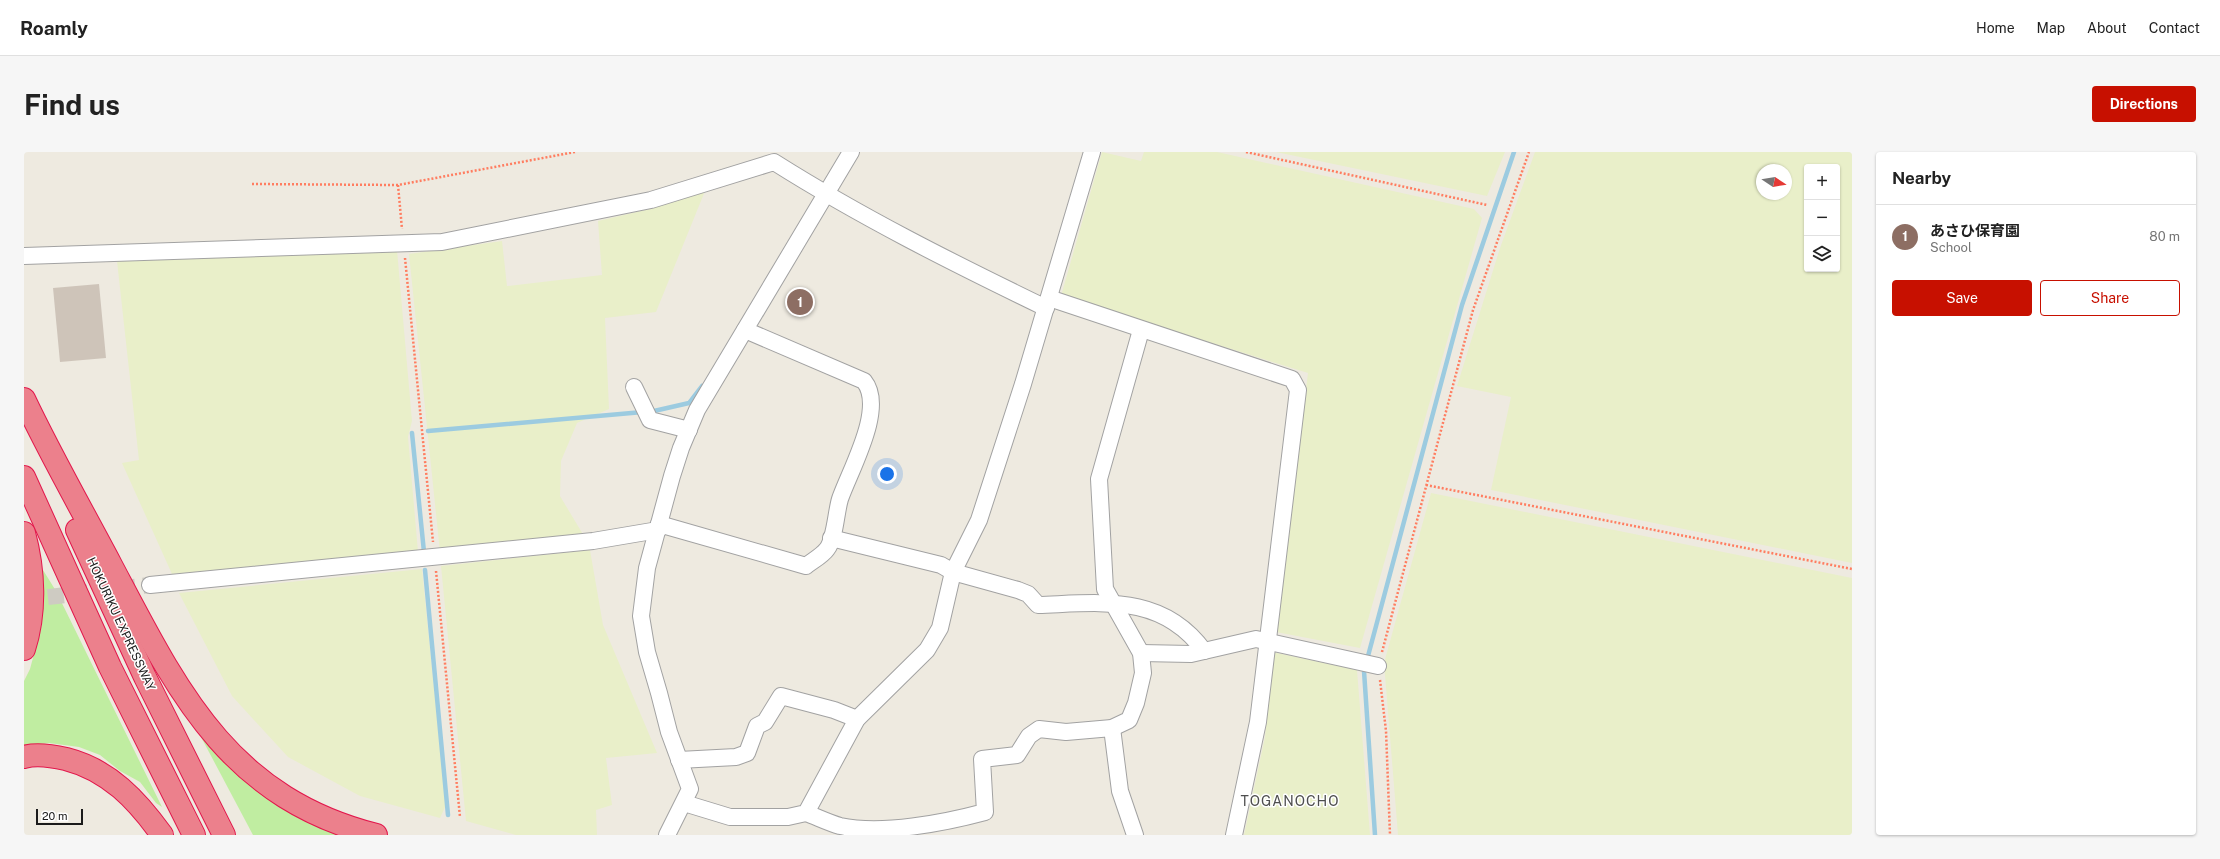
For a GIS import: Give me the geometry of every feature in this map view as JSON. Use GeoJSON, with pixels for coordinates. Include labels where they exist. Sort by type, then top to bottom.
{"type":"FeatureCollection","features":[{"type":"Feature","properties":{"kind":"highway","name":"HOKURIKU EXPRESSWAY"},"geometry":{"type":"LineString","coordinates":[[27,411],[142,670],[224,835]]}},
{"type":"Feature","properties":{"kind":"highway"},"geometry":{"type":"LineString","coordinates":[[27,411],[152,643],[177,686],[200,719],[246,768],[273,790],[330,821],[376,835]]}},
{"type":"Feature","properties":{"kind":"highway"},"geometry":{"type":"LineString","coordinates":[[24,478],[110,667],[194,835]]}},
{"type":"Feature","properties":{"kind":"highway"},"geometry":{"type":"LineString","coordinates":[[24,533],[31,574],[32,608],[24,649]]}},
{"type":"Feature","properties":{"kind":"highway"},"geometry":{"type":"LineString","coordinates":[[24,757],[54,756],[80,763],[107,776],[128,794],[162,835]]}},
{"type":"Feature","properties":{"kind":"street"},"geometry":{"type":"LineString","coordinates":[[667,835],[690,789],[669,732],[660,693],[647,652],[642,616],[647,568],[672,476],[697,410],[745,330],[822,192],[851,152]]}},
{"type":"Feature","properties":{"kind":"street"},"geometry":{"type":"LineString","coordinates":[[806,813],[857,719],[927,650],[940,628],[953,572],[979,520],[1048,303],[1092,152]]}},
{"type":"Feature","properties":{"kind":"street"},"geometry":{"type":"LineString","coordinates":[[24,256],[442,242],[651,200],[774,162],[822,192],[932,253],[1048,303],[1141,330],[1292,379],[1298,390],[1266,641],[1258,722],[1234,835]]}},
{"type":"Feature","properties":{"kind":"street"},"geometry":{"type":"LineString","coordinates":[[150,585],[593,541],[659,527],[806,566],[828,549],[840,500],[858,460],[868,423],[871,401],[870,388],[864,381],[745,330]]}},
{"type":"Feature","properties":{"kind":"street"},"geometry":{"type":"LineString","coordinates":[[684,803],[730,817],[788,817],[806,813],[840,831],[929,830],[985,812],[982,759],[1017,755],[1029,736],[1039,730],[1066,732],[1112,728],[1129,720],[1136,703],[1143,673],[1141,653],[1105,589],[1099,479],[1141,330]]}},
{"type":"Feature","properties":{"kind":"street"},"geometry":{"type":"LineString","coordinates":[[634,387],[650,420],[689,430]]}},
{"type":"Feature","properties":{"kind":"street"},"geometry":{"type":"LineString","coordinates":[[831,538],[941,565],[953,572],[1028,594],[1038,605],[1111,602],[1151,610],[1171,620],[1192,634],[1204,651]]}},
{"type":"Feature","properties":{"kind":"street"},"geometry":{"type":"LineString","coordinates":[[1141,653],[1191,654],[1256,639],[1370,664]]}},
{"type":"Feature","properties":{"kind":"street"},"geometry":{"type":"LineString","coordinates":[[679,760],[736,757],[747,753],[757,726],[765,722],[781,696],[834,710],[857,719]]}},
{"type":"Feature","properties":{"kind":"street"},"geometry":{"type":"LineString","coordinates":[[1112,728],[1120,791],[1135,835]]}},
{"type":"Feature","properties":{"kind":"path"},"geometry":{"type":"LineString","coordinates":[[252,184],[398,184],[575,152]]}},
{"type":"Feature","properties":{"kind":"path"},"geometry":{"type":"LineString","coordinates":[[1246,152],[1487,205]]}},
{"type":"Feature","properties":{"kind":"path"},"geometry":{"type":"LineString","coordinates":[[1390,835],[1386,731],[1370,664],[1426,485],[1473,310],[1529,152]]}},
{"type":"Feature","properties":{"kind":"path"},"geometry":{"type":"LineString","coordinates":[[398,184],[460,817]]}},
{"type":"Feature","properties":{"kind":"path"},"geometry":{"type":"LineString","coordinates":[[1426,485],[1852,569]]}},
{"type":"Feature","properties":{"kind":"green space"},"geometry":{"type":"Polygon","coordinates":[[[1102,152],[1141,161],[1144,152],[1217,152],[1474,209],[1482,218],[1360,648],[1276,632],[1308,373],[1061,296],[1102,152]]]}},
{"type":"Feature","properties":{"kind":"green space"},"geometry":{"type":"Polygon","coordinates":[[[1276,152],[1505,152],[1487,196],[1276,152]]]}},
{"type":"Feature","properties":{"kind":"green space"},"geometry":{"type":"Polygon","coordinates":[[[1535,152],[1852,152],[1852,563],[1491,490],[1511,397],[1457,386],[1500,248],[1535,152]]]}},
{"type":"Feature","properties":{"kind":"green space"},"geometry":{"type":"Polygon","coordinates":[[[705,191],[656,312],[605,318],[609,409],[577,423],[561,461],[560,496],[584,536],[440,552],[409,254],[502,241],[507,286],[602,275],[598,221],[654,208],[705,191]]]}},
{"type":"Feature","properties":{"kind":"green space"},"geometry":{"type":"Polygon","coordinates":[[[397,250],[412,421],[408,437],[418,552],[172,574],[122,463],[139,460],[117,261],[397,250]]]}},
{"type":"Feature","properties":{"kind":"green space"},"geometry":{"type":"Polygon","coordinates":[[[1431,493],[1852,578],[1852,835],[1398,835],[1384,663],[1431,493]]]}},
{"type":"Feature","properties":{"kind":"green space"},"geometry":{"type":"Polygon","coordinates":[[[590,550],[603,625],[657,753],[606,758],[612,805],[596,810],[597,835],[516,835],[466,821],[441,566],[590,550]]]}},
{"type":"Feature","properties":{"kind":"green space"},"geometry":{"type":"Polygon","coordinates":[[[422,569],[446,805],[440,818],[360,796],[288,757],[232,696],[179,593],[422,569]]]}},
{"type":"Feature","properties":{"kind":"green space"},"geometry":{"type":"Polygon","coordinates":[[[43,570],[56,591],[162,807],[156,803],[140,782],[120,771],[100,755],[79,747],[49,743],[24,746],[24,681],[30,669],[42,624],[43,570]]]}},
{"type":"Feature","properties":{"kind":"green space"},"geometry":{"type":"Polygon","coordinates":[[[1272,652],[1357,670],[1370,835],[1244,835],[1265,737],[1272,652]]]}},
{"type":"Feature","properties":{"kind":"green space"},"geometry":{"type":"Polygon","coordinates":[[[207,732],[350,835],[253,835],[201,737],[207,732]]]}},
{"type":"Feature","properties":{"kind":"building"},"geometry":{"type":"Polygon","coordinates":[[[99,284],[106,358],[60,362],[53,288],[99,284]]]}},
{"type":"Feature","properties":{"kind":"waterway"},"geometry":{"type":"LineString","coordinates":[[1375,835],[1364,671],[1462,305],[1514,152]]}},
{"type":"Feature","properties":{"kind":"waterway"},"geometry":{"type":"LineString","coordinates":[[428,431],[654,411],[689,403],[702,386]]}},
{"type":"Feature","properties":{"kind":"waterway"},"geometry":{"type":"LineString","coordinates":[[412,433],[424,552]]}},
{"type":"Feature","properties":{"kind":"waterway"},"geometry":{"type":"LineString","coordinates":[[425,570],[448,815]]}},
{"type":"Feature","properties":{"kind":"tunnel"},"geometry":{"type":"LineString","coordinates":[[24,600],[150,585]]}},
{"type":"Feature","properties":{"kind":"place","name":"あさひ保育園"},"geometry":{"type":"Point","coordinates":[800,302]}},
{"type":"Feature","properties":{"kind":"district","name":"TOGANOCHO"},"geometry":{"type":"Point","coordinates":[1290,801]}}]}
